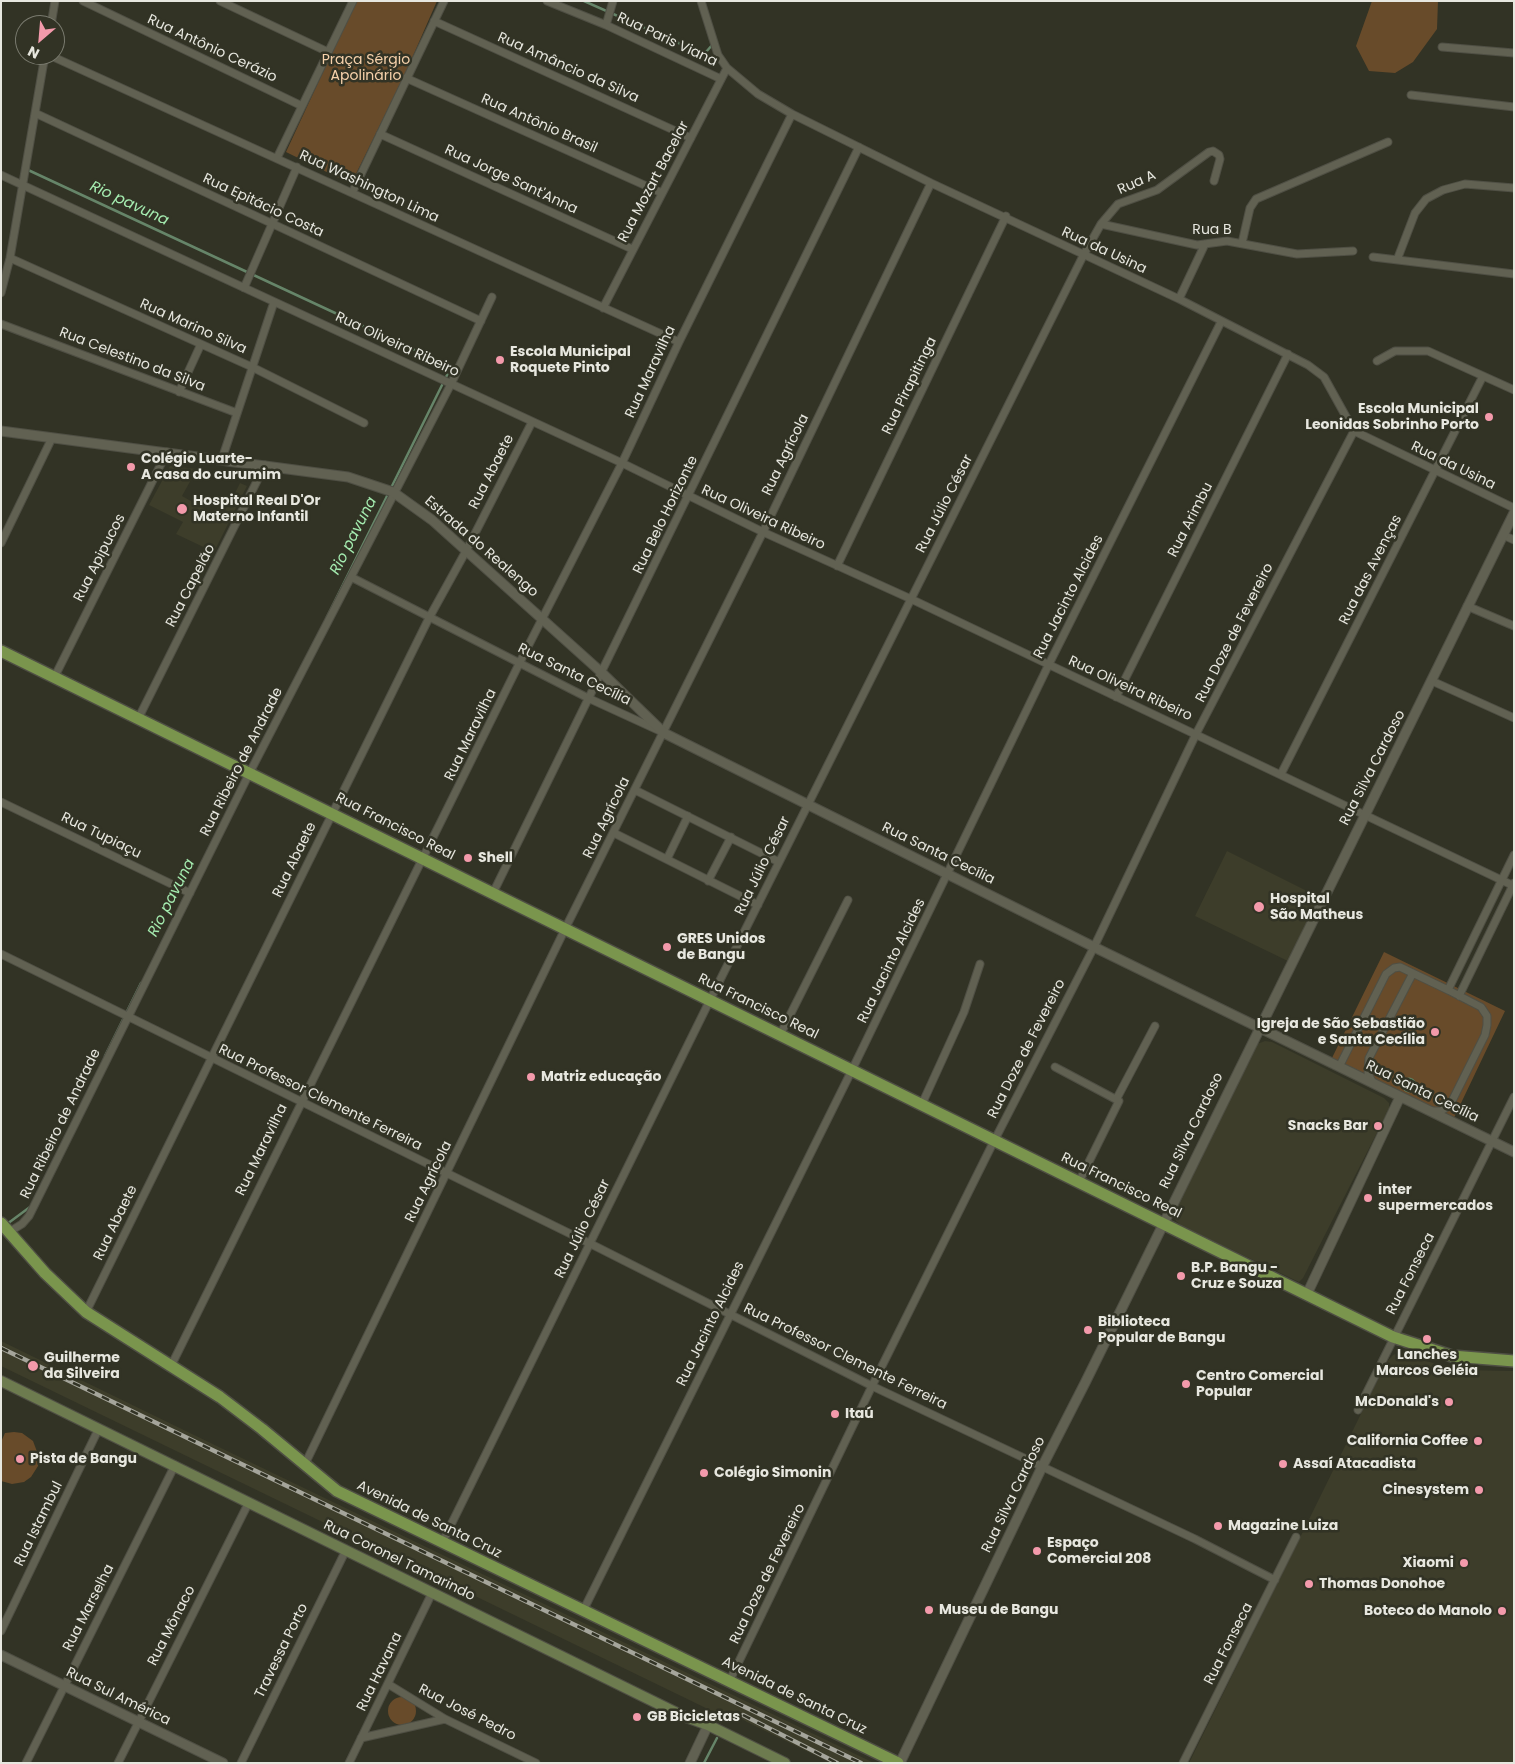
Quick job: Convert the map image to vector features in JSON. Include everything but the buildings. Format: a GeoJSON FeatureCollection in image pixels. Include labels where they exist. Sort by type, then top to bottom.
{"type":"FeatureCollection","features":[{"type":"Feature","properties":{"kind":"main road","name":"Rua Francisco Real"},"geometry":{"type":"LineString","coordinates":[[1,651],[333,812],[424,859],[1393,1337],[1452,1356],[1514,1361]]}},
{"type":"Feature","properties":{"kind":"main road","name":"Avenida de Santa Cruz"},"geometry":{"type":"LineString","coordinates":[[4,1231],[86,1312],[242,1413],[338,1491],[899,1763]]}},
{"type":"Feature","properties":{"kind":"main road","name":"Rua Coronel Tamarindo"},"geometry":{"type":"LineString","coordinates":[[1,1381],[683,1716],[708,1725],[765,1758],[785,1763]]}},
{"type":"Feature","properties":{"kind":"street"},"geometry":{"type":"LineString","coordinates":[[53,15],[55,1]]}},
{"type":"Feature","properties":{"kind":"street","name":"Rua Antônio Cerázio"},"geometry":{"type":"LineString","coordinates":[[83,1],[302,106]]}},
{"type":"Feature","properties":{"kind":"street"},"geometry":{"type":"LineString","coordinates":[[220,1],[328,52]]}},
{"type":"Feature","properties":{"kind":"street"},"geometry":{"type":"LineString","coordinates":[[278,158],[352,1]]}},
{"type":"Feature","properties":{"kind":"street"},"geometry":{"type":"LineString","coordinates":[[352,193],[444,1]]}},
{"type":"Feature","properties":{"kind":"street","name":"Rua Paris Viana"},"geometry":{"type":"LineString","coordinates":[[547,1],[564,5],[721,79]]}},
{"type":"Feature","properties":{"kind":"street"},"geometry":{"type":"LineString","coordinates":[[606,25],[613,1]]}},
{"type":"Feature","properties":{"kind":"street","name":"Rua da Usina"},"geometry":{"type":"LineString","coordinates":[[701,1],[712,40],[726,68],[758,94],[792,114],[931,183],[1006,216],[1083,256],[1179,299],[1221,322],[1288,354],[1308,365],[1324,378],[1354,431],[1435,472],[1514,508]]}},
{"type":"Feature","properties":{"kind":"street","name":"Rua Amâncio da Silva"},"geometry":{"type":"LineString","coordinates":[[434,21],[691,138]]}},
{"type":"Feature","properties":{"kind":"street"},"geometry":{"type":"LineString","coordinates":[[1442,46],[1514,53]]}},
{"type":"Feature","properties":{"kind":"street","name":"Rua Washington Lima"},"geometry":{"type":"LineString","coordinates":[[65,63],[278,158],[679,342]]}},
{"type":"Feature","properties":{"kind":"street"},"geometry":{"type":"LineString","coordinates":[[1,293],[10,258],[34,113],[45,65]]}},
{"type":"Feature","properties":{"kind":"street","name":"Rua Mozart Bacelar"},"geometry":{"type":"LineString","coordinates":[[603,308],[726,68]]}},
{"type":"Feature","properties":{"kind":"street","name":"Rua Antônio Brasil"},"geometry":{"type":"LineString","coordinates":[[406,78],[662,194]]}},
{"type":"Feature","properties":{"kind":"street"},"geometry":{"type":"LineString","coordinates":[[1411,95],[1514,107]]}},
{"type":"Feature","properties":{"kind":"street","name":"Rua Epitácio Costa"},"geometry":{"type":"LineString","coordinates":[[34,113],[481,321]]}},
{"type":"Feature","properties":{"kind":"street","name":"Rua Maravilha"},"geometry":{"type":"LineString","coordinates":[[171,1366],[300,1102],[424,859],[542,618],[622,463],[679,342],[792,114]]}},
{"type":"Feature","properties":{"kind":"street","name":"Rua Jorge Sant'Anna"},"geometry":{"type":"LineString","coordinates":[[380,134],[632,249]]}},
{"type":"Feature","properties":{"kind":"street"},"geometry":{"type":"LineString","coordinates":[[1242,243],[1250,208],[1256,199],[1388,142]]}},
{"type":"Feature","properties":{"kind":"street","name":"Rua Belo Horizonte"},"geometry":{"type":"LineString","coordinates":[[493,893],[860,147]]}},
{"type":"Feature","properties":{"kind":"street","name":"Rua A"},"geometry":{"type":"LineString","coordinates":[[1083,256],[1101,224],[1118,204],[1157,190],[1213,151],[1219,155],[1220,159],[1214,181]]}},
{"type":"Feature","properties":{"kind":"street"},"geometry":{"type":"LineString","coordinates":[[244,288],[297,167]]}},
{"type":"Feature","properties":{"kind":"street","name":"Rua Oliveira Ribeiro"},"geometry":{"type":"LineString","coordinates":[[1,175],[23,183],[244,288],[622,463],[763,532],[911,599],[1513,885]]}},
{"type":"Feature","properties":{"kind":"street","name":"Rua Agrícola"},"geometry":{"type":"LineString","coordinates":[[305,1464],[566,929],[763,532],[931,183]]}},
{"type":"Feature","properties":{"kind":"street"},"geometry":{"type":"LineString","coordinates":[[1397,260],[1415,213],[1426,199],[1443,190],[1465,184],[1514,188]]}},
{"type":"Feature","properties":{"kind":"street","name":"Rua Pirapitinga"},"geometry":{"type":"LineString","coordinates":[[837,566],[1006,216]]}},
{"type":"Feature","properties":{"kind":"street","name":"Rua B"},"geometry":{"type":"LineString","coordinates":[[1101,224],[1197,245],[1228,241],[1284,253],[1353,251]]}},
{"type":"Feature","properties":{"kind":"street"},"geometry":{"type":"LineString","coordinates":[[1179,299],[1205,244]]}},
{"type":"Feature","properties":{"kind":"street","name":"Rua Júlio César"},"geometry":{"type":"LineString","coordinates":[[442,1543],[807,805],[1083,256]]}},
{"type":"Feature","properties":{"kind":"street"},"geometry":{"type":"LineString","coordinates":[[1373,257],[1514,274]]}},
{"type":"Feature","properties":{"kind":"street","name":"Rua Marino Silva"},"geometry":{"type":"LineString","coordinates":[[10,258],[252,367],[364,423]]}},
{"type":"Feature","properties":{"kind":"street","name":"Rua Ribeiro de Andrade"},"geometry":{"type":"LineString","coordinates":[[4,1231],[22,1224],[30,1216],[126,1014],[451,384],[492,298]]}},
{"type":"Feature","properties":{"kind":"street"},"geometry":{"type":"LineString","coordinates":[[222,459],[274,302]]}},
{"type":"Feature","properties":{"kind":"street","name":"Rua Jacinto Alcides"},"geometry":{"type":"LineString","coordinates":[[583,1611],[948,875],[1049,664],[1221,322]]}},
{"type":"Feature","properties":{"kind":"street","name":"Rua Celestino da Silva"},"geometry":{"type":"LineString","coordinates":[[1,324],[236,414]]}},
{"type":"Feature","properties":{"kind":"street"},"geometry":{"type":"LineString","coordinates":[[179,392],[201,344]]}},
{"type":"Feature","properties":{"kind":"street"},"geometry":{"type":"LineString","coordinates":[[1377,361],[1395,351],[1417,350],[1438,355],[1514,390]]}},
{"type":"Feature","properties":{"kind":"street","name":"Rua Arimbu"},"geometry":{"type":"LineString","coordinates":[[1116,697],[1288,354]]}},
{"type":"Feature","properties":{"kind":"street","name":"Rua das Avenças"},"geometry":{"type":"LineString","coordinates":[[1281,774],[1483,376]]}},
{"type":"Feature","properties":{"kind":"street","name":"Rua Abaete"},"geometry":{"type":"LineString","coordinates":[[86,1312],[429,618],[466,551],[532,422]]}},
{"type":"Feature","properties":{"kind":"street","name":"Estrada do Realengo"},"geometry":{"type":"LineString","coordinates":[[1,430],[348,477],[394,492],[432,520],[542,618],[664,733]]}},
{"type":"Feature","properties":{"kind":"street","name":"Rua Doze de Fevereiro"},"geometry":{"type":"LineString","coordinates":[[729,1682],[872,1386],[994,1140],[1094,947],[1196,734],[1354,431]]}},
{"type":"Feature","properties":{"kind":"street"},"geometry":{"type":"LineString","coordinates":[[1,543],[52,438]]}},
{"type":"Feature","properties":{"kind":"street","name":"Rua Apipucos"},"geometry":{"type":"LineString","coordinates":[[55,676],[167,452]]}},
{"type":"Feature","properties":{"kind":"street","name":"Rua Capelão"},"geometry":{"type":"LineString","coordinates":[[139,717],[265,465]]}},
{"type":"Feature","properties":{"kind":"street","name":"Rua Silva Cardoso"},"geometry":{"type":"LineString","coordinates":[[899,1763],[1042,1467],[1514,513]]}},
{"type":"Feature","properties":{"kind":"street"},"geometry":{"type":"LineString","coordinates":[[1503,535],[1514,540]]}},
{"type":"Feature","properties":{"kind":"street","name":"Rua Santa Cecília"},"geometry":{"type":"LineString","coordinates":[[351,577],[519,664],[664,733],[1094,947],[1514,1152]]}},
{"type":"Feature","properties":{"kind":"street"},"geometry":{"type":"LineString","coordinates":[[1467,606],[1514,626]]}},
{"type":"Feature","properties":{"kind":"street"},"geometry":{"type":"LineString","coordinates":[[1432,681],[1514,718]]}},
{"type":"Feature","properties":{"kind":"street"},"geometry":{"type":"LineString","coordinates":[[635,790],[779,862]]}},
{"type":"Feature","properties":{"kind":"street","name":"Rua Tupiaçu"},"geometry":{"type":"LineString","coordinates":[[1,802],[188,892]]}},
{"type":"Feature","properties":{"kind":"street"},"geometry":{"type":"LineString","coordinates":[[667,859],[688,816]]}},
{"type":"Feature","properties":{"kind":"street"},"geometry":{"type":"LineString","coordinates":[[614,833],[758,905]]}},
{"type":"Feature","properties":{"kind":"street"},"geometry":{"type":"LineString","coordinates":[[708,881],[731,837]]}},
{"type":"Feature","properties":{"kind":"street"},"geometry":{"type":"LineString","coordinates":[[1448,990],[1514,855]]}},
{"type":"Feature","properties":{"kind":"street"},"geometry":{"type":"LineString","coordinates":[[1459,996],[1513,885]]}},
{"type":"Feature","properties":{"kind":"street"},"geometry":{"type":"LineString","coordinates":[[780,1034],[848,900]]}},
{"type":"Feature","properties":{"kind":"street","name":"Rua Professor Clemente Ferreira"},"geometry":{"type":"LineString","coordinates":[[1,954],[590,1243],[872,1386],[1195,1539],[1275,1580]]}},
{"type":"Feature","properties":{"kind":"street"},"geometry":{"type":"LineString","coordinates":[[922,1104],[964,1012],[980,964]]}},
{"type":"Feature","properties":{"kind":"street"},"geometry":{"type":"LineString","coordinates":[[1340,1067],[1386,974],[1394,968],[1400,967],[1448,990],[1481,1006],[1486,1016],[1485,1035],[1450,1105],[1441,1111],[1431,1111]]}},
{"type":"Feature","properties":{"kind":"street"},"geometry":{"type":"LineString","coordinates":[[1373,1083],[1368,1074],[1369,1058],[1413,974]]}},
{"type":"Feature","properties":{"kind":"street"},"geometry":{"type":"LineString","coordinates":[[1117,1098],[1155,1026]]}},
{"type":"Feature","properties":{"kind":"street"},"geometry":{"type":"LineString","coordinates":[[1055,1067],[1117,1098],[1119,1104],[1079,1182]]}},
{"type":"Feature","properties":{"kind":"street"},"geometry":{"type":"LineString","coordinates":[[1307,1294],[1400,1097]]}},
{"type":"Feature","properties":{"kind":"street","name":"Rua Fonseca"},"geometry":{"type":"LineString","coordinates":[[1358,1410],[1514,1097]]}},
{"type":"Feature","properties":{"kind":"street","name":"Rua Istambul"},"geometry":{"type":"LineString","coordinates":[[1,1631],[99,1428]]}},
{"type":"Feature","properties":{"kind":"street","name":"Rua Marselha"},"geometry":{"type":"LineString","coordinates":[[26,1763],[175,1465]]}},
{"type":"Feature","properties":{"kind":"street","name":"Rua Mônaco"},"geometry":{"type":"LineString","coordinates":[[118,1763],[249,1502]]}},
{"type":"Feature","properties":{"kind":"street","name":"Rua Fonseca"},"geometry":{"type":"LineString","coordinates":[[1183,1763],[1296,1537]]}},
{"type":"Feature","properties":{"kind":"street","name":"Travessa Porto"},"geometry":{"type":"LineString","coordinates":[[241,1763],[346,1550]]}},
{"type":"Feature","properties":{"kind":"street","name":"Rua Havana"},"geometry":{"type":"LineString","coordinates":[[349,1763],[432,1593]]}},
{"type":"Feature","properties":{"kind":"street","name":"Rua Sul América"},"geometry":{"type":"LineString","coordinates":[[1,1655],[223,1763]]}},
{"type":"Feature","properties":{"kind":"street","name":"Rua José Pedro"},"geometry":{"type":"LineString","coordinates":[[388,1684],[445,1719],[536,1763]]}},
{"type":"Feature","properties":{"kind":"street"},"geometry":{"type":"LineString","coordinates":[[361,1738],[445,1719]]}},
{"type":"Feature","properties":{"kind":"street"},"geometry":{"type":"LineString","coordinates":[[690,1763],[708,1725]]}},
{"type":"Feature","properties":{"kind":"shaded area","name":"Hospital Real D'Or Materno Infantil"},"geometry":{"type":"Polygon","coordinates":[[[170,466],[197,469],[182,496],[214,514],[223,498],[231,501],[240,483],[247,486],[214,552],[176,534],[183,522],[149,505],[170,466]]]}},
{"type":"Feature","properties":{"kind":"shaded area","name":"Hospital São Matheus"},"geometry":{"type":"Polygon","coordinates":[[[1227,851],[1323,899],[1292,963],[1195,916],[1227,851]]]}},
{"type":"Feature","properties":{"kind":"shaded area"},"geometry":{"type":"Polygon","coordinates":[[[1265,1041],[1272,1042],[1384,1098],[1389,1103],[1389,1109],[1303,1278],[1299,1282],[1182,1226],[1176,1221],[1173,1213],[1257,1044],[1265,1041]]]}},
{"type":"Feature","properties":{"kind":"shaded area"},"geometry":{"type":"Polygon","coordinates":[[[1406,1078],[1412,1078],[1416,1085],[1412,1092],[1406,1092],[1402,1088],[1402,1082],[1406,1078]]]}},
{"type":"Feature","properties":{"kind":"shaded area"},"geometry":{"type":"Polygon","coordinates":[[[1,1341],[874,1763],[831,1763],[747,1722],[730,1711],[712,1711],[1,1366],[1,1341]]]}},
{"type":"Feature","properties":{"kind":"shaded area"},"geometry":{"type":"Polygon","coordinates":[[[1400,1352],[1454,1370],[1514,1371],[1514,1763],[1189,1763],[1386,1363],[1393,1355],[1400,1352]]]}},
{"type":"Feature","properties":{"kind":"green space","name":"Praça Sérgio Apolinário"},"geometry":{"type":"Polygon","coordinates":[[[356,1],[437,1],[405,74],[351,184],[286,152],[356,1]]]}},
{"type":"Feature","properties":{"kind":"green space"},"geometry":{"type":"Polygon","coordinates":[[[1372,1],[1438,1],[1437,29],[1413,62],[1395,73],[1369,71],[1356,46],[1372,1]]]}},
{"type":"Feature","properties":{"kind":"green space"},"geometry":{"type":"Polygon","coordinates":[[[1384,952],[1505,1011],[1452,1122],[1330,1062],[1384,952]]]}},
{"type":"Feature","properties":{"kind":"green space","name":"Pista de Bangu"},"geometry":{"type":"Polygon","coordinates":[[[5,1433],[22,1433],[33,1441],[39,1457],[38,1466],[31,1477],[24,1482],[12,1484],[1,1481],[1,1442],[5,1433]]]}},
{"type":"Feature","properties":{"kind":"green space"},"geometry":{"type":"Polygon","coordinates":[[[402,1697],[412,1701],[416,1711],[412,1721],[402,1725],[392,1721],[388,1711],[392,1701],[402,1697]]]}},
{"type":"Feature","properties":{"kind":"waterway","name":"Rio pavuna"},"geometry":{"type":"LineString","coordinates":[[584,1],[699,52],[706,52],[713,44]]}},
{"type":"Feature","properties":{"kind":"waterway","name":"Rio pavuna"},"geometry":{"type":"LineString","coordinates":[[26,169],[451,367],[327,617]]}},
{"type":"Feature","properties":{"kind":"waterway","name":"Rio pavuna"},"geometry":{"type":"LineString","coordinates":[[105,1056],[141,983]]}},
{"type":"Feature","properties":{"kind":"waterway","name":"Rio pavuna"},"geometry":{"type":"LineString","coordinates":[[7,1224],[30,1207]]}},
{"type":"Feature","properties":{"kind":"waterway"},"geometry":{"type":"LineString","coordinates":[[704,1763],[717,1738]]}},
{"type":"Feature","properties":{"kind":"railway"},"geometry":{"type":"LineString","coordinates":[[1,1348],[861,1763]]}},
{"type":"Feature","properties":{"kind":"railway"},"geometry":{"type":"LineString","coordinates":[[743,1715],[837,1763]]}},
{"type":"Feature","properties":{"kind":"place","name":"Escola Municipal Roquete Pinto"},"geometry":{"type":"Point","coordinates":[500,360]}},
{"type":"Feature","properties":{"kind":"place","name":"Escola Municipal Leonidas Sobrinho Porto"},"geometry":{"type":"Point","coordinates":[1489,417]}},
{"type":"Feature","properties":{"kind":"place","name":"Colégio Luarte- A casa do curumim"},"geometry":{"type":"Point","coordinates":[131,467]}},
{"type":"Feature","properties":{"kind":"place","name":"Hospital Real D'Or Materno Infantil"},"geometry":{"type":"Point","coordinates":[182,509]}},
{"type":"Feature","properties":{"kind":"place","name":"Shell"},"geometry":{"type":"Point","coordinates":[468,858]}},
{"type":"Feature","properties":{"kind":"place","name":"Hospital São Matheus"},"geometry":{"type":"Point","coordinates":[1259,907]}},
{"type":"Feature","properties":{"kind":"place","name":"GRES Unidos de Bangu"},"geometry":{"type":"Point","coordinates":[667,947]}},
{"type":"Feature","properties":{"kind":"place","name":"Igreja de São Sebastião e Santa Cecília"},"geometry":{"type":"Point","coordinates":[1435,1032]}},
{"type":"Feature","properties":{"kind":"place","name":"Matriz educação"},"geometry":{"type":"Point","coordinates":[531,1077]}},
{"type":"Feature","properties":{"kind":"place","name":"Snacks Bar"},"geometry":{"type":"Point","coordinates":[1378,1126]}},
{"type":"Feature","properties":{"kind":"place","name":"inter supermercados"},"geometry":{"type":"Point","coordinates":[1368,1198]}},
{"type":"Feature","properties":{"kind":"place","name":"B.P. Bangu - Cruz e Souza"},"geometry":{"type":"Point","coordinates":[1181,1276]}},
{"type":"Feature","properties":{"kind":"place","name":"Biblioteca Popular de Bangu"},"geometry":{"type":"Point","coordinates":[1088,1330]}},
{"type":"Feature","properties":{"kind":"place","name":"Lanches Marcos Geléia"},"geometry":{"type":"Point","coordinates":[1427,1339]}},
{"type":"Feature","properties":{"kind":"place","name":"Guilherme da Silveira"},"geometry":{"type":"Point","coordinates":[33,1366]}},
{"type":"Feature","properties":{"kind":"place","name":"Centro Comercial Popular"},"geometry":{"type":"Point","coordinates":[1186,1384]}},
{"type":"Feature","properties":{"kind":"place","name":"McDonald's"},"geometry":{"type":"Point","coordinates":[1449,1402]}},
{"type":"Feature","properties":{"kind":"place","name":"Itaú"},"geometry":{"type":"Point","coordinates":[835,1414]}},
{"type":"Feature","properties":{"kind":"place","name":"California Coffee"},"geometry":{"type":"Point","coordinates":[1478,1441]}},
{"type":"Feature","properties":{"kind":"place","name":"Pista de Bangu"},"geometry":{"type":"Point","coordinates":[20,1459]}},
{"type":"Feature","properties":{"kind":"place","name":"Assaí Atacadista"},"geometry":{"type":"Point","coordinates":[1283,1464]}},
{"type":"Feature","properties":{"kind":"place","name":"Colégio Simonin"},"geometry":{"type":"Point","coordinates":[704,1473]}},
{"type":"Feature","properties":{"kind":"place","name":"Cinesystem"},"geometry":{"type":"Point","coordinates":[1479,1490]}},
{"type":"Feature","properties":{"kind":"place","name":"Magazine Luiza"},"geometry":{"type":"Point","coordinates":[1218,1526]}},
{"type":"Feature","properties":{"kind":"place","name":"Espaço Comercial 208"},"geometry":{"type":"Point","coordinates":[1037,1551]}},
{"type":"Feature","properties":{"kind":"place","name":"Xiaomi"},"geometry":{"type":"Point","coordinates":[1464,1563]}},
{"type":"Feature","properties":{"kind":"place","name":"Thomas Donohoe"},"geometry":{"type":"Point","coordinates":[1309,1584]}},
{"type":"Feature","properties":{"kind":"place","name":"Museu de Bangu"},"geometry":{"type":"Point","coordinates":[929,1610]}},
{"type":"Feature","properties":{"kind":"place","name":"Boteco do Manolo"},"geometry":{"type":"Point","coordinates":[1502,1611]}},
{"type":"Feature","properties":{"kind":"place","name":"GB Bicicletas"},"geometry":{"type":"Point","coordinates":[637,1717]}}]}
